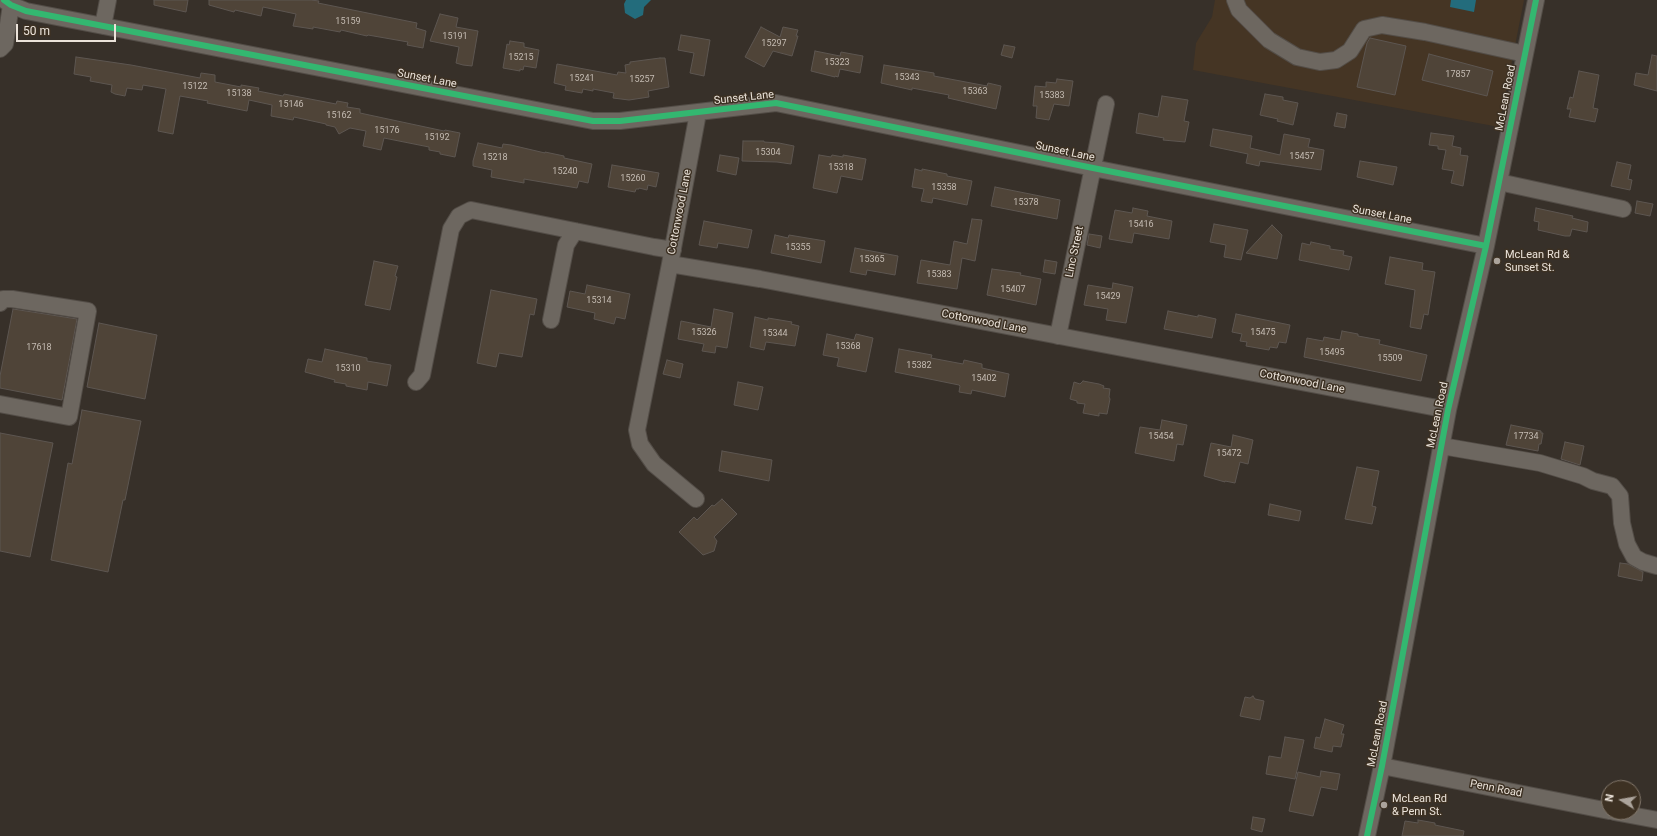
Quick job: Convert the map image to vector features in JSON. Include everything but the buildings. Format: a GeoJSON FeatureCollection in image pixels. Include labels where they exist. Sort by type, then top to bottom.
{"type":"FeatureCollection","features":[{"type":"Feature","properties":{"kind":"street"},"geometry":{"type":"LineString","coordinates":[[103,26],[108,0]]}},
{"type":"Feature","properties":{"kind":"street"},"geometry":{"type":"LineString","coordinates":[[1235,0],[1239,10],[1269,40],[1297,57],[1320,62],[1336,60],[1350,51],[1364,29],[1382,25],[1425,32],[1525,54]]}},
{"type":"Feature","properties":{"kind":"street","name":"McLean Road"},"geometry":{"type":"LineString","coordinates":[[1367,836],[1382,766],[1448,410],[1486,246],[1536,0]]}},
{"type":"Feature","properties":{"kind":"street"},"geometry":{"type":"LineString","coordinates":[[0,48],[5,44],[7,3]]}},
{"type":"Feature","properties":{"kind":"street","name":"Sunset Lane"},"geometry":{"type":"LineString","coordinates":[[7,3],[26,11],[593,121],[620,121],[776,103],[1486,246]]}},
{"type":"Feature","properties":{"kind":"street","name":"Linc Street"},"geometry":{"type":"LineString","coordinates":[[1058,336],[1106,104]]}},
{"type":"Feature","properties":{"kind":"street","name":"Cottonwood Lane"},"geometry":{"type":"LineString","coordinates":[[698,113],[672,257],[760,279],[1448,410]]}},
{"type":"Feature","properties":{"kind":"street"},"geometry":{"type":"LineString","coordinates":[[1499,182],[1623,209]]}},
{"type":"Feature","properties":{"kind":"street"},"geometry":{"type":"LineString","coordinates":[[416,382],[422,375],[451,229],[458,216],[471,210],[576,231],[672,257],[637,430],[640,444],[654,464],[696,499]]}},
{"type":"Feature","properties":{"kind":"street"},"geometry":{"type":"LineString","coordinates":[[551,320],[566,245],[576,231]]}},
{"type":"Feature","properties":{"kind":"street"},"geometry":{"type":"LineString","coordinates":[[0,303],[3,300],[12,299],[88,311],[69,417],[0,404]]}},
{"type":"Feature","properties":{"kind":"street"},"geometry":{"type":"LineString","coordinates":[[1442,446],[1540,463],[1612,486],[1620,496],[1622,523],[1627,544],[1634,556],[1643,562],[1657,566]]}},
{"type":"Feature","properties":{"kind":"street","name":"Penn Road"},"geometry":{"type":"LineString","coordinates":[[1382,766],[1601,809]]}},
{"type":"Feature","properties":{"kind":"street"},"geometry":{"type":"LineString","coordinates":[[1641,817],[1657,820]]}},
{"type":"Feature","properties":{"kind":"shaded area"},"geometry":{"type":"Polygon","coordinates":[[[1215,0],[1524,0],[1499,127],[1193,70],[1196,43],[1212,17],[1215,0]]]}},
{"type":"Feature","properties":{"kind":"water"},"geometry":{"type":"Polygon","coordinates":[[[626,0],[651,0],[644,7],[643,15],[635,19],[625,13],[624,4],[626,0]]]}},
{"type":"Feature","properties":{"kind":"water"},"geometry":{"type":"Polygon","coordinates":[[[1451,0],[1476,0],[1474,12],[1450,7],[1451,0]]]}},
{"type":"Feature","properties":{"kind":"cycle path"},"geometry":{"type":"LineString","coordinates":[[4,0],[11,5],[26,11],[593,121],[620,121],[776,103],[1486,246]]}},
{"type":"Feature","properties":{"kind":"cycle path"},"geometry":{"type":"LineString","coordinates":[[1367,836],[1382,766],[1448,410],[1486,246],[1536,0]]}},
{"type":"Feature","properties":{"kind":"place","name":"McLean Rd & Sunset St."},"geometry":{"type":"Point","coordinates":[1497,261]}},
{"type":"Feature","properties":{"kind":"place","name":"McLean Rd & Penn St."},"geometry":{"type":"Point","coordinates":[1384,805]}}]}
